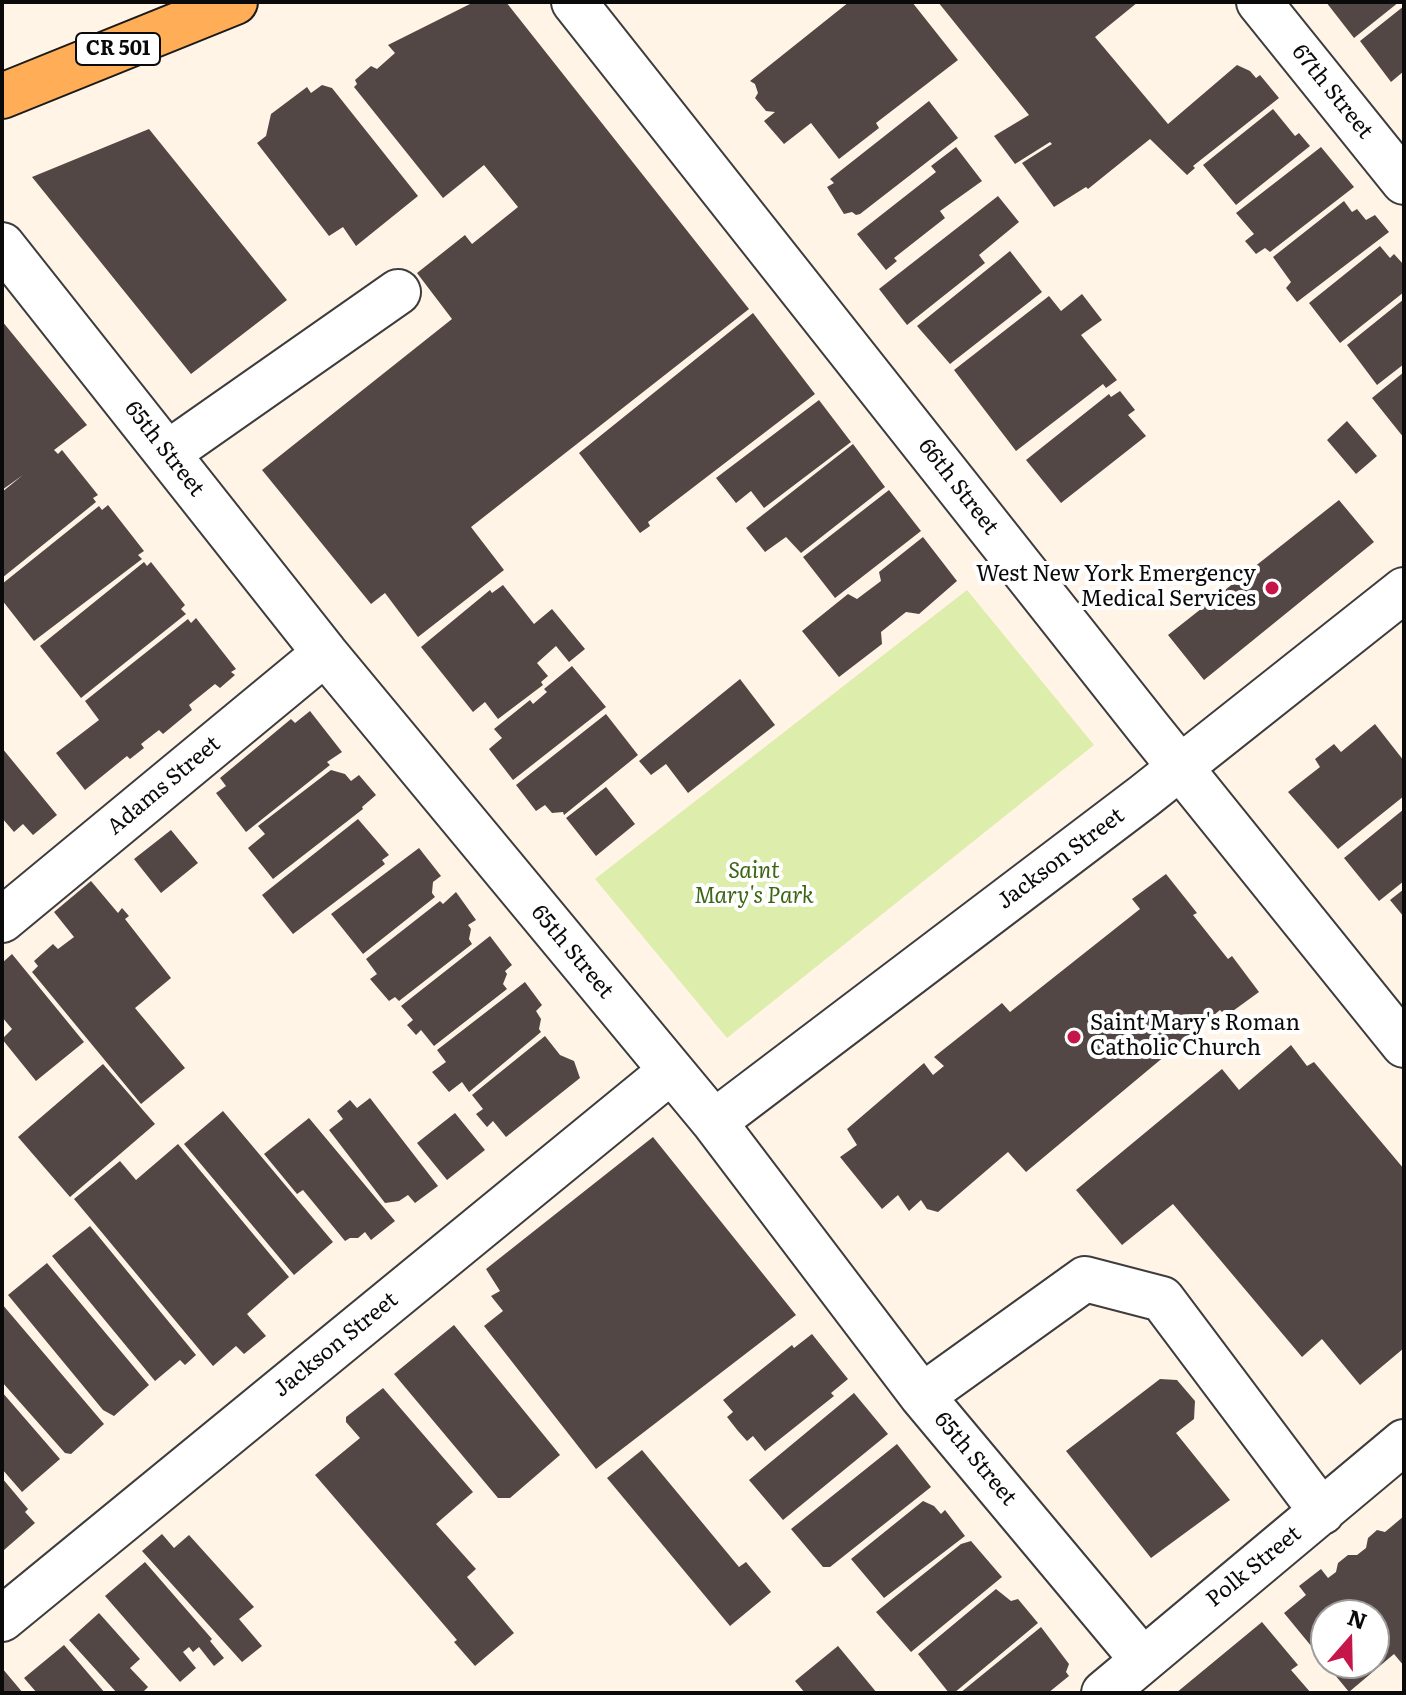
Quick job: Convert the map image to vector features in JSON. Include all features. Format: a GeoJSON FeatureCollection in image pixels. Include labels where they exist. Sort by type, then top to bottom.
{"type":"FeatureCollection","features":[{"type":"Feature","properties":{"kind":"main road","name":"CR 501"},"geometry":{"type":"LineString","coordinates":[[2,96],[235,2]]}},
{"type":"Feature","properties":{"kind":"street","name":"66th Street"},"geometry":{"type":"LineString","coordinates":[[574,2],[1404,1045]]}},
{"type":"Feature","properties":{"kind":"street","name":"67th Street"},"geometry":{"type":"LineString","coordinates":[[1259,2],[1404,182]]}},
{"type":"Feature","properties":{"kind":"street","name":"65th Street"},"geometry":{"type":"LineString","coordinates":[[2,245],[325,653],[714,1122],[922,1396],[1142,1659]]}},
{"type":"Feature","properties":{"kind":"street"},"geometry":{"type":"LineString","coordinates":[[168,453],[398,292]]}},
{"type":"Feature","properties":{"kind":"street","name":"Jackson Street"},"geometry":{"type":"LineString","coordinates":[[714,1122],[1180,767],[1404,590]]}},
{"type":"Feature","properties":{"kind":"street","name":"Adams Street"},"geometry":{"type":"LineString","coordinates":[[2,920],[325,653]]}},
{"type":"Feature","properties":{"kind":"street","name":"Jackson Street"},"geometry":{"type":"LineString","coordinates":[[2,1619],[671,1071]]}},
{"type":"Feature","properties":{"kind":"street"},"geometry":{"type":"LineString","coordinates":[[922,1396],[1085,1279],[1162,1299],[1322,1512]]}},
{"type":"Feature","properties":{"kind":"street","name":"Polk Street"},"geometry":{"type":"LineString","coordinates":[[1104,1693],[1404,1442]]}},
{"type":"Feature","properties":{"kind":"green space","name":"Saint Mary's Park"},"geometry":{"type":"Polygon","coordinates":[[[967,590],[1094,745],[727,1038],[595,879],[967,590]]]}},
{"type":"Feature","properties":{"kind":"building"},"geometry":{"type":"Polygon","coordinates":[[[474,2],[506,2],[749,309],[471,527],[504,570],[418,637],[385,593],[371,604],[262,470],[452,319],[417,273],[465,235],[472,244],[518,207],[484,165],[443,198],[354,87],[357,84],[355,80],[371,66],[377,69],[395,53],[388,45],[474,2]]]}},
{"type":"Feature","properties":{"kind":"building"},"geometry":{"type":"Polygon","coordinates":[[[849,2],[912,2],[958,60],[876,123],[879,128],[839,159],[811,123],[784,144],[764,121],[775,112],[766,111],[755,98],[758,93],[755,84],[750,81],[849,2]]]}},
{"type":"Feature","properties":{"kind":"building"},"geometry":{"type":"Polygon","coordinates":[[[938,2],[1138,2],[1095,37],[1168,124],[1237,65],[1256,78],[1260,75],[1279,98],[1193,166],[1195,168],[1187,175],[1150,139],[1088,189],[1086,187],[1054,207],[1022,163],[1052,144],[1050,142],[1015,164],[994,136],[1029,115],[938,2]]]}},
{"type":"Feature","properties":{"kind":"building"},"geometry":{"type":"Polygon","coordinates":[[[1326,2],[1399,2],[1354,38],[1326,2]]]}},
{"type":"Feature","properties":{"kind":"building"},"geometry":{"type":"Polygon","coordinates":[[[1404,6],[1404,71],[1391,82],[1360,41],[1404,6]]]}},
{"type":"Feature","properties":{"kind":"building"},"geometry":{"type":"Polygon","coordinates":[[[322,85],[332,88],[418,196],[356,246],[343,227],[329,236],[257,143],[266,136],[271,114],[307,87],[311,93],[322,85]]]}},
{"type":"Feature","properties":{"kind":"building"},"geometry":{"type":"Polygon","coordinates":[[[929,101],[958,138],[860,214],[844,214],[827,187],[834,183],[830,179],[929,101]]]}},
{"type":"Feature","properties":{"kind":"building"},"geometry":{"type":"Polygon","coordinates":[[[1273,109],[1295,136],[1299,133],[1310,146],[1236,205],[1203,165],[1273,109]]]}},
{"type":"Feature","properties":{"kind":"building"},"geometry":{"type":"Polygon","coordinates":[[[149,129],[287,300],[191,374],[32,177],[149,129]]]}},
{"type":"Feature","properties":{"kind":"building"},"geometry":{"type":"Polygon","coordinates":[[[956,147],[982,181],[940,211],[945,218],[894,258],[897,261],[886,270],[857,234],[936,172],[931,166],[956,147]]]}},
{"type":"Feature","properties":{"kind":"building"},"geometry":{"type":"Polygon","coordinates":[[[1321,147],[1354,187],[1270,252],[1265,248],[1256,254],[1245,241],[1254,234],[1236,213],[1321,147]]]}},
{"type":"Feature","properties":{"kind":"building"},"geometry":{"type":"Polygon","coordinates":[[[998,196],[1019,222],[979,255],[985,263],[907,325],[879,289],[998,196]]]}},
{"type":"Feature","properties":{"kind":"building"},"geometry":{"type":"Polygon","coordinates":[[[1344,201],[1352,212],[1357,209],[1366,220],[1375,215],[1389,232],[1297,302],[1286,288],[1291,282],[1273,257],[1344,201]]]}},
{"type":"Feature","properties":{"kind":"building"},"geometry":{"type":"Polygon","coordinates":[[[1380,246],[1390,258],[1394,254],[1404,265],[1404,292],[1340,343],[1309,303],[1380,246]]]}},
{"type":"Feature","properties":{"kind":"building"},"geometry":{"type":"Polygon","coordinates":[[[1010,251],[1042,292],[950,364],[917,326],[1010,251]]]}},
{"type":"Feature","properties":{"kind":"building"},"geometry":{"type":"Polygon","coordinates":[[[1082,294],[1102,320],[1081,335],[1117,380],[1106,388],[1103,384],[1016,451],[954,370],[1049,296],[1061,311],[1082,294]]]}},
{"type":"Feature","properties":{"kind":"building"},"geometry":{"type":"Polygon","coordinates":[[[1404,299],[1404,364],[1377,385],[1347,345],[1404,299]]]}},
{"type":"Feature","properties":{"kind":"building"},"geometry":{"type":"Polygon","coordinates":[[[753,313],[815,394],[648,522],[650,526],[640,533],[579,453],[753,313]]]}},
{"type":"Feature","properties":{"kind":"building"},"geometry":{"type":"Polygon","coordinates":[[[2,321],[87,425],[54,450],[58,454],[62,450],[98,495],[93,498],[96,502],[2,578],[2,492],[23,475],[2,490],[2,321]]]}},
{"type":"Feature","properties":{"kind":"building"},"geometry":{"type":"Polygon","coordinates":[[[1404,372],[1404,438],[1372,398],[1404,372]]]}},
{"type":"Feature","properties":{"kind":"building"},"geometry":{"type":"Polygon","coordinates":[[[1120,391],[1135,410],[1128,415],[1146,436],[1061,503],[1026,460],[1109,394],[1111,397],[1120,391]]]}},
{"type":"Feature","properties":{"kind":"building"},"geometry":{"type":"Polygon","coordinates":[[[819,400],[851,442],[764,508],[751,491],[736,503],[716,478],[819,400]]]}},
{"type":"Feature","properties":{"kind":"building"},"geometry":{"type":"Polygon","coordinates":[[[1347,421],[1377,456],[1356,474],[1327,440],[1347,421]]]}},
{"type":"Feature","properties":{"kind":"building"},"geometry":{"type":"Polygon","coordinates":[[[853,444],[885,487],[801,553],[786,537],[765,552],[746,528],[853,444]]]}},
{"type":"Feature","properties":{"kind":"building"},"geometry":{"type":"Polygon","coordinates":[[[889,490],[921,531],[835,598],[803,557],[889,490]]]}},
{"type":"Feature","properties":{"kind":"building","name":"West New York Emergency Medical Services"},"geometry":{"type":"Polygon","coordinates":[[[1339,500],[1374,542],[1204,680],[1168,635],[1339,500]]]}},
{"type":"Feature","properties":{"kind":"building"},"geometry":{"type":"Polygon","coordinates":[[[108,505],[144,551],[138,555],[142,559],[34,641],[2,600],[2,584],[99,506],[102,510],[108,505]]]}},
{"type":"Feature","properties":{"kind":"building"},"geometry":{"type":"Polygon","coordinates":[[[923,537],[957,581],[919,614],[906,612],[881,632],[882,644],[839,677],[802,631],[848,594],[857,599],[881,581],[879,572],[923,537]]]}},
{"type":"Feature","properties":{"kind":"building"},"geometry":{"type":"Polygon","coordinates":[[[144,562],[147,566],[151,562],[185,605],[181,609],[186,614],[81,698],[40,646],[144,562]]]}},
{"type":"Feature","properties":{"kind":"building"},"geometry":{"type":"Polygon","coordinates":[[[503,585],[534,624],[552,609],[585,649],[569,662],[556,646],[537,663],[548,676],[541,682],[543,685],[498,719],[485,702],[473,712],[421,647],[490,590],[492,593],[503,585]]]}},
{"type":"Feature","properties":{"kind":"building"},"geometry":{"type":"Polygon","coordinates":[[[196,618],[236,669],[231,672],[235,675],[220,688],[215,684],[189,705],[192,710],[163,734],[159,730],[141,744],[144,748],[130,759],[127,756],[85,790],[56,753],[99,720],[85,701],[188,619],[191,623],[196,618]]]}},
{"type":"Feature","properties":{"kind":"building"},"geometry":{"type":"Polygon","coordinates":[[[572,666],[606,707],[513,780],[489,749],[502,738],[494,729],[530,700],[533,704],[547,692],[544,689],[572,666]]]}},
{"type":"Feature","properties":{"kind":"building"},"geometry":{"type":"Polygon","coordinates":[[[740,679],[775,725],[688,793],[666,764],[651,775],[639,761],[740,679]]]}},
{"type":"Feature","properties":{"kind":"building"},"geometry":{"type":"Polygon","coordinates":[[[310,711],[342,752],[246,832],[216,793],[226,786],[220,778],[291,719],[295,723],[310,711]]]}},
{"type":"Feature","properties":{"kind":"building"},"geometry":{"type":"Polygon","coordinates":[[[606,714],[638,755],[564,815],[563,812],[552,813],[545,805],[536,811],[516,785],[606,714]]]}},
{"type":"Feature","properties":{"kind":"building"},"geometry":{"type":"Polygon","coordinates":[[[1375,724],[1404,761],[1404,796],[1338,849],[1288,792],[1320,767],[1315,759],[1334,744],[1341,752],[1375,724]]]}},
{"type":"Feature","properties":{"kind":"building"},"geometry":{"type":"Polygon","coordinates":[[[2,748],[57,815],[33,835],[23,824],[14,832],[2,818],[2,748]]]}},
{"type":"Feature","properties":{"kind":"building"},"geometry":{"type":"Polygon","coordinates":[[[331,770],[345,774],[351,781],[359,775],[376,795],[363,809],[273,879],[248,848],[265,834],[258,826],[331,770]]]}},
{"type":"Feature","properties":{"kind":"building"},"geometry":{"type":"Polygon","coordinates":[[[606,787],[635,824],[596,856],[566,818],[606,787]]]}},
{"type":"Feature","properties":{"kind":"building"},"geometry":{"type":"Polygon","coordinates":[[[1404,809],[1404,881],[1379,901],[1344,858],[1404,809]]]}},
{"type":"Feature","properties":{"kind":"building"},"geometry":{"type":"Polygon","coordinates":[[[358,819],[389,855],[382,860],[385,864],[293,934],[262,895],[358,819]]]}},
{"type":"Feature","properties":{"kind":"building"},"geometry":{"type":"Polygon","coordinates":[[[171,830],[198,863],[161,893],[134,859],[171,830]]]}},
{"type":"Feature","properties":{"kind":"building"},"geometry":{"type":"Polygon","coordinates":[[[419,848],[441,876],[433,882],[432,893],[435,897],[363,954],[331,914],[419,848]]]}},
{"type":"Feature","properties":{"kind":"building","name":"Saint Mary's Roman Catholic Church"},"geometry":{"type":"Polygon","coordinates":[[[1166,874],[1197,913],[1193,915],[1228,959],[1232,956],[1259,992],[1226,1016],[1220,1010],[1026,1172],[1008,1152],[938,1212],[927,1209],[921,1200],[909,1211],[898,1195],[882,1209],[840,1157],[857,1145],[847,1129],[924,1063],[933,1075],[944,1066],[934,1057],[1002,1003],[1010,1012],[1140,909],[1132,899],[1166,874]]]}},
{"type":"Feature","properties":{"kind":"building"},"geometry":{"type":"Polygon","coordinates":[[[91,881],[118,913],[122,908],[129,916],[125,919],[171,978],[135,1008],[185,1068],[141,1104],[32,972],[38,966],[34,961],[53,944],[58,949],[74,937],[54,912],[91,881]]]}},
{"type":"Feature","properties":{"kind":"building"},"geometry":{"type":"Polygon","coordinates":[[[1404,889],[1404,917],[1390,900],[1404,889]]]}},
{"type":"Feature","properties":{"kind":"building"},"geometry":{"type":"Polygon","coordinates":[[[456,892],[476,920],[468,925],[472,944],[399,1001],[395,997],[389,1001],[370,979],[377,974],[366,959],[456,892]]]}},
{"type":"Feature","properties":{"kind":"building"},"geometry":{"type":"Polygon","coordinates":[[[490,936],[512,965],[505,971],[507,974],[503,984],[507,989],[434,1046],[421,1030],[416,1035],[407,1025],[413,1020],[401,1006],[490,936]]]}},
{"type":"Feature","properties":{"kind":"building"},"geometry":{"type":"Polygon","coordinates":[[[12,954],[84,1042],[36,1081],[2,1039],[12,1029],[2,1017],[2,963],[12,954]]]}},
{"type":"Feature","properties":{"kind":"building"},"geometry":{"type":"Polygon","coordinates":[[[525,982],[542,1005],[536,1011],[541,1019],[541,1032],[469,1092],[462,1082],[449,1092],[432,1072],[446,1062],[437,1050],[525,982]]]}},
{"type":"Feature","properties":{"kind":"building"},"geometry":{"type":"Polygon","coordinates":[[[545,1036],[560,1055],[574,1061],[580,1078],[506,1137],[493,1121],[487,1127],[476,1114],[483,1109],[472,1095],[545,1036]]]}},
{"type":"Feature","properties":{"kind":"building"},"geometry":{"type":"Polygon","coordinates":[[[1291,1045],[1307,1066],[1314,1062],[1404,1169],[1404,1348],[1360,1385],[1322,1339],[1302,1357],[1173,1204],[1122,1245],[1076,1190],[1222,1069],[1239,1090],[1291,1045]]]}},
{"type":"Feature","properties":{"kind":"building"},"geometry":{"type":"Polygon","coordinates":[[[103,1064],[155,1124],[70,1197],[18,1137],[103,1064]]]}},
{"type":"Feature","properties":{"kind":"building"},"geometry":{"type":"Polygon","coordinates":[[[370,1098],[438,1186],[415,1203],[408,1195],[399,1201],[385,1203],[329,1130],[343,1119],[337,1111],[350,1100],[357,1108],[370,1098]]]}},
{"type":"Feature","properties":{"kind":"building"},"geometry":{"type":"Polygon","coordinates":[[[223,1111],[333,1242],[294,1275],[184,1144],[223,1111]]]}},
{"type":"Feature","properties":{"kind":"building"},"geometry":{"type":"Polygon","coordinates":[[[455,1113],[485,1150],[447,1180],[417,1143],[455,1113]]]}},
{"type":"Feature","properties":{"kind":"building"},"geometry":{"type":"Polygon","coordinates":[[[309,1118],[395,1221],[371,1240],[365,1232],[358,1238],[345,1241],[303,1190],[297,1194],[264,1154],[309,1118]]]}},
{"type":"Feature","properties":{"kind":"building"},"geometry":{"type":"Polygon","coordinates":[[[653,1137],[796,1315],[596,1469],[484,1326],[503,1311],[491,1296],[500,1291],[486,1269],[653,1137]]]}},
{"type":"Feature","properties":{"kind":"building"},"geometry":{"type":"Polygon","coordinates":[[[178,1144],[289,1277],[247,1314],[266,1336],[244,1354],[236,1346],[213,1366],[74,1199],[120,1161],[136,1180],[178,1144]]]}},
{"type":"Feature","properties":{"kind":"building"},"geometry":{"type":"Polygon","coordinates":[[[90,1226],[196,1355],[185,1365],[180,1360],[155,1381],[52,1256],[90,1226]]]}},
{"type":"Feature","properties":{"kind":"building"},"geometry":{"type":"Polygon","coordinates":[[[47,1263],[149,1385],[114,1416],[103,1410],[8,1295],[47,1263]]]}},
{"type":"Feature","properties":{"kind":"building"},"geometry":{"type":"Polygon","coordinates":[[[2,1304],[104,1424],[71,1454],[65,1453],[2,1382],[2,1304]]]}},
{"type":"Feature","properties":{"kind":"building"},"geometry":{"type":"Polygon","coordinates":[[[454,1325],[560,1455],[510,1498],[498,1498],[394,1374],[454,1325]]]}},
{"type":"Feature","properties":{"kind":"building"},"geometry":{"type":"Polygon","coordinates":[[[812,1334],[848,1379],[831,1393],[834,1396],[765,1451],[753,1436],[747,1441],[738,1431],[727,1417],[733,1412],[723,1400],[792,1345],[794,1348],[812,1334]]]}},
{"type":"Feature","properties":{"kind":"building"},"geometry":{"type":"Polygon","coordinates":[[[1160,1379],[1177,1380],[1195,1401],[1194,1419],[1176,1433],[1230,1500],[1151,1558],[1066,1451],[1160,1379]]]}},
{"type":"Feature","properties":{"kind":"building"},"geometry":{"type":"Polygon","coordinates":[[[383,1388],[473,1492],[436,1524],[476,1569],[467,1577],[514,1633],[475,1666],[454,1642],[457,1640],[315,1475],[360,1438],[346,1422],[346,1417],[383,1388]]]}},
{"type":"Feature","properties":{"kind":"building"},"geometry":{"type":"Polygon","coordinates":[[[2,1392],[60,1459],[22,1492],[2,1469],[2,1392]]]}},
{"type":"Feature","properties":{"kind":"building"},"geometry":{"type":"Polygon","coordinates":[[[854,1393],[888,1434],[783,1520],[749,1480],[854,1393]]]}},
{"type":"Feature","properties":{"kind":"building"},"geometry":{"type":"Polygon","coordinates":[[[897,1444],[931,1487],[830,1567],[823,1567],[791,1529],[897,1444]]]}},
{"type":"Feature","properties":{"kind":"building"},"geometry":{"type":"Polygon","coordinates":[[[642,1450],[739,1567],[746,1562],[771,1592],[730,1626],[607,1478],[642,1450]]]}},
{"type":"Feature","properties":{"kind":"building"},"geometry":{"type":"Polygon","coordinates":[[[2,1478],[28,1509],[25,1512],[35,1523],[4,1550],[2,1478]]]}},
{"type":"Feature","properties":{"kind":"building"},"geometry":{"type":"Polygon","coordinates":[[[923,1501],[941,1514],[945,1510],[965,1536],[884,1598],[851,1559],[923,1501]]]}},
{"type":"Feature","properties":{"kind":"building"},"geometry":{"type":"Polygon","coordinates":[[[1404,1516],[1404,1666],[1394,1654],[1390,1657],[1390,1599],[1310,1599],[1310,1645],[1284,1613],[1306,1595],[1299,1586],[1321,1569],[1328,1578],[1348,1555],[1357,1555],[1366,1548],[1368,1538],[1377,1530],[1385,1532],[1404,1516]]]}},
{"type":"Feature","properties":{"kind":"building"},"geometry":{"type":"Polygon","coordinates":[[[162,1534],[174,1548],[189,1535],[254,1607],[239,1619],[262,1646],[242,1662],[142,1551],[162,1534]]]}},
{"type":"Feature","properties":{"kind":"building"},"geometry":{"type":"Polygon","coordinates":[[[971,1541],[1002,1577],[911,1652],[876,1612],[961,1544],[971,1541]]]}},
{"type":"Feature","properties":{"kind":"building"},"geometry":{"type":"Polygon","coordinates":[[[145,1562],[212,1639],[210,1641],[224,1658],[214,1666],[199,1647],[193,1652],[189,1647],[183,1652],[196,1668],[180,1682],[105,1596],[145,1562]]]}},
{"type":"Feature","properties":{"kind":"building"},"geometry":{"type":"Polygon","coordinates":[[[996,1589],[1011,1601],[1018,1599],[1038,1623],[954,1693],[949,1693],[918,1654],[996,1589]]]}},
{"type":"Feature","properties":{"kind":"building"},"geometry":{"type":"Polygon","coordinates":[[[99,1613],[140,1659],[130,1668],[148,1687],[142,1693],[117,1693],[69,1640],[99,1613]]]}},
{"type":"Feature","properties":{"kind":"building"},"geometry":{"type":"Polygon","coordinates":[[[1262,1622],[1298,1665],[1291,1670],[1311,1693],[1176,1693],[1262,1622]]]}},
{"type":"Feature","properties":{"kind":"building"},"geometry":{"type":"Polygon","coordinates":[[[1041,1627],[1069,1664],[1066,1672],[1069,1676],[1048,1693],[960,1693],[1041,1627]]]}},
{"type":"Feature","properties":{"kind":"building"},"geometry":{"type":"Polygon","coordinates":[[[64,1645],[105,1693],[37,1693],[24,1678],[64,1645]]]}},
{"type":"Feature","properties":{"kind":"building"},"geometry":{"type":"Polygon","coordinates":[[[838,1646],[877,1693],[805,1693],[795,1681],[838,1646]]]}},
{"type":"Feature","properties":{"kind":"building"},"geometry":{"type":"Polygon","coordinates":[[[2,1668],[23,1693],[2,1693],[2,1668]]]}},
{"type":"Feature","properties":{"kind":"building"},"geometry":{"type":"Polygon","coordinates":[[[1338,1679],[1364,1679],[1349,1692],[1338,1679]]]}},
{"type":"Feature","properties":{"kind":"place","name":"West New York Emergency Medical Services"},"geometry":{"type":"Point","coordinates":[1272,588]}},
{"type":"Feature","properties":{"kind":"place","name":"Saint Mary's Roman Catholic Church"},"geometry":{"type":"Point","coordinates":[1074,1037]}}]}
